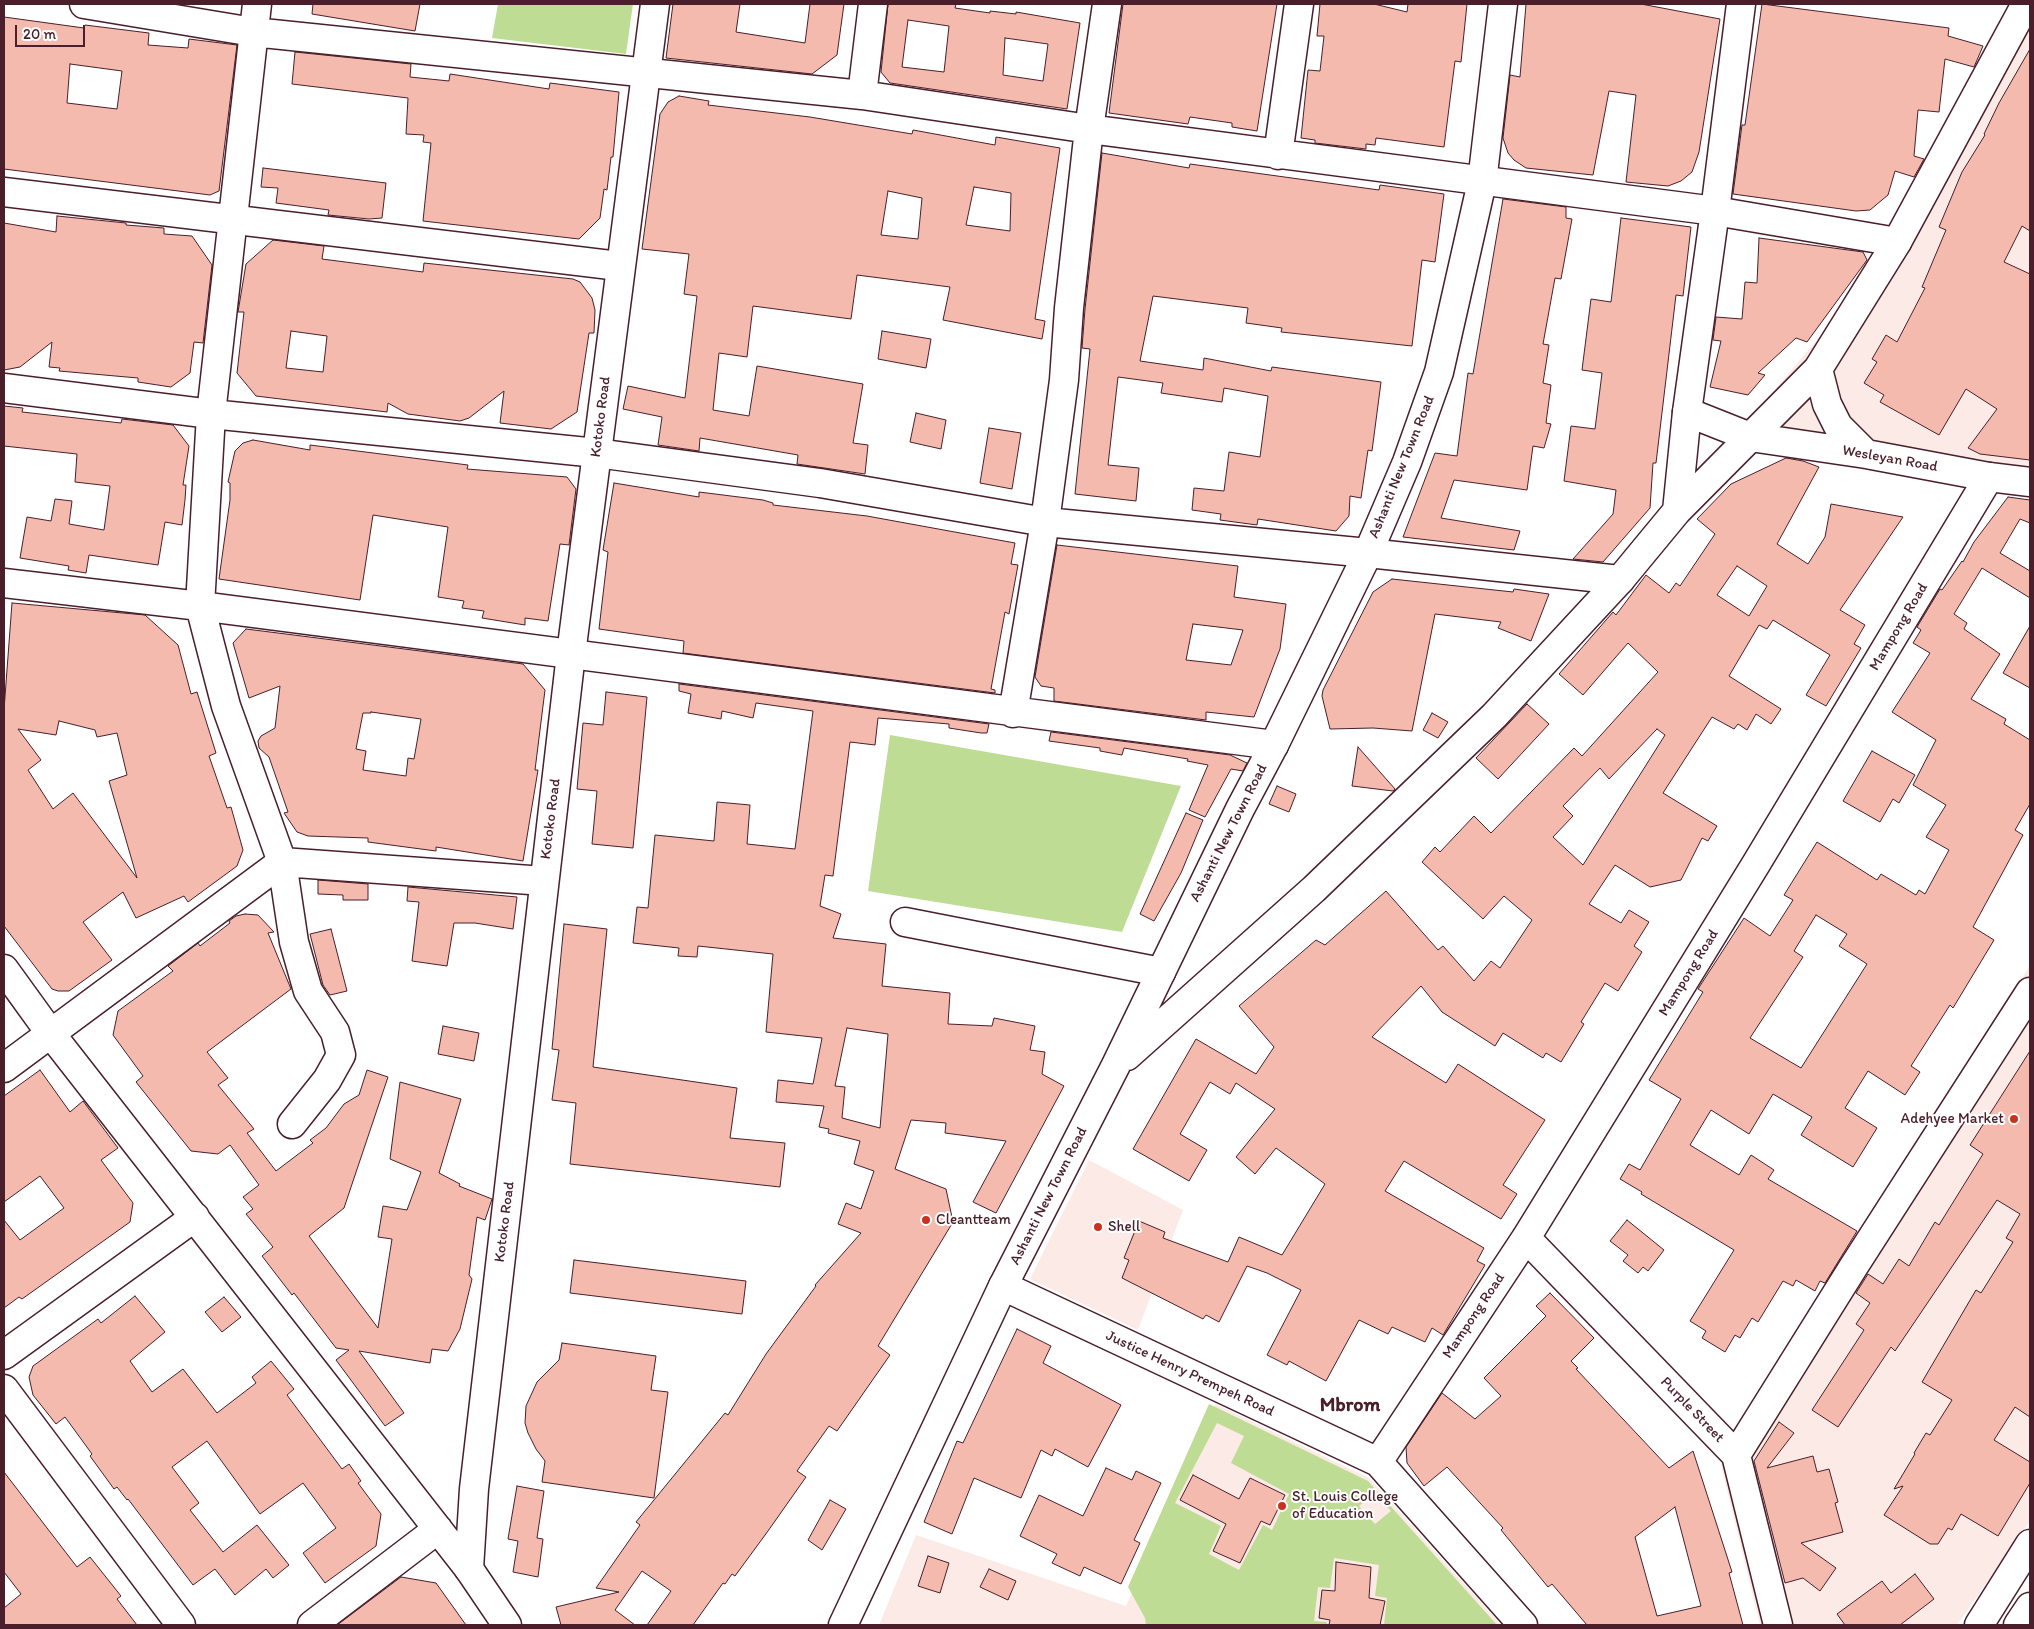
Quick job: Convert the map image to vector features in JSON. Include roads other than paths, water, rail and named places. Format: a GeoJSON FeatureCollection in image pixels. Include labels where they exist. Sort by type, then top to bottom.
{"type":"FeatureCollection","features":[{"type":"Feature","properties":{"kind":"street"},"geometry":{"type":"LineString","coordinates":[[84,4],[253,32],[862,95],[1089,129],[1482,182],[1715,211],[1897,242]]}},
{"type":"Feature","properties":{"kind":"street"},"geometry":{"type":"LineString","coordinates":[[257,4],[212,414],[200,606],[226,706],[282,862],[294,942],[308,991],[334,1032],[341,1055],[327,1080],[292,1124]]}},
{"type":"Feature","properties":{"kind":"street","name":"Kotoko Road"},"geometry":{"type":"LineString","coordinates":[[469,1569],[474,1489],[544,881],[619,266],[655,4]]}},
{"type":"Feature","properties":{"kind":"street"},"geometry":{"type":"LineString","coordinates":[[862,95],[873,4]]}},
{"type":"Feature","properties":{"kind":"street"},"geometry":{"type":"LineString","coordinates":[[1013,712],[1045,522],[1064,380],[1069,308],[1089,129],[1107,4]]}},
{"type":"Feature","properties":{"kind":"street"},"geometry":{"type":"LineString","coordinates":[[1278,154],[1299,4]]}},
{"type":"Feature","properties":{"kind":"street","name":"Ashanti New Town Road"},"geometry":{"type":"LineString","coordinates":[[843,1625],[1003,1286],[1116,1065],[1235,818],[1274,745],[1368,553],[1407,462],[1439,372],[1482,182],[1503,4]]}},
{"type":"Feature","properties":{"kind":"street"},"geometry":{"type":"LineString","coordinates":[[1676,510],[1687,412],[1741,4]]}},
{"type":"Feature","properties":{"kind":"street"},"geometry":{"type":"LineString","coordinates":[[1116,1065],[1314,889],[1480,730],[1620,580],[1676,510],[1818,369],[1897,242],[2026,4]]}},
{"type":"Feature","properties":{"kind":"street"},"geometry":{"type":"LineString","coordinates":[[4,192],[619,266]]}},
{"type":"Feature","properties":{"kind":"street"},"geometry":{"type":"LineString","coordinates":[[1818,369],[1827,404],[1838,426],[1866,454]]}},
{"type":"Feature","properties":{"kind":"street"},"geometry":{"type":"LineString","coordinates":[[4,388],[212,414],[597,453],[820,483],[1045,522],[1368,553],[1620,580]]}},
{"type":"Feature","properties":{"kind":"street","name":"Wesleyan Road"},"geometry":{"type":"LineString","coordinates":[[1687,412],[1750,437],[1866,454],[1989,477],[2030,482]]}},
{"type":"Feature","properties":{"kind":"street","name":"Mampong Road"},"geometry":{"type":"LineString","coordinates":[[1378,1462],[1526,1238],[1756,864],[1989,477]]}},
{"type":"Feature","properties":{"kind":"street"},"geometry":{"type":"LineString","coordinates":[[4,583],[200,606],[1274,745]]}},
{"type":"Feature","properties":{"kind":"street"},"geometry":{"type":"LineString","coordinates":[[4,1068],[282,862],[544,881]]}},
{"type":"Feature","properties":{"kind":"street"},"geometry":{"type":"LineString","coordinates":[[904,922],[1161,972]]}},
{"type":"Feature","properties":{"kind":"street"},"geometry":{"type":"LineString","coordinates":[[4,969],[51,1034],[196,1217],[469,1569],[507,1625]]}},
{"type":"Feature","properties":{"kind":"street"},"geometry":{"type":"LineString","coordinates":[[1736,1455],[1849,1274],[2030,992]]}},
{"type":"Feature","properties":{"kind":"street"},"geometry":{"type":"LineString","coordinates":[[4,1355],[196,1217]]}},
{"type":"Feature","properties":{"kind":"street","name":"Purple Street"},"geometry":{"type":"LineString","coordinates":[[1526,1238],[1736,1455],[1778,1625]]}},
{"type":"Feature","properties":{"kind":"street","name":"Justice Henry Prempeh Road"},"geometry":{"type":"LineString","coordinates":[[1003,1286],[1378,1462]]}},
{"type":"Feature","properties":{"kind":"street"},"geometry":{"type":"LineString","coordinates":[[4,1389],[181,1625]]}},
{"type":"Feature","properties":{"kind":"street"},"geometry":{"type":"LineString","coordinates":[[1378,1462],[1523,1625]]}},
{"type":"Feature","properties":{"kind":"street"},"geometry":{"type":"LineString","coordinates":[[312,1625],[438,1529]]}},
{"type":"Feature","properties":{"kind":"street"},"geometry":{"type":"LineString","coordinates":[[1978,1625],[2030,1544]]}},
{"type":"Feature","properties":{"kind":"street"},"geometry":{"type":"LineString","coordinates":[[2018,1625],[2030,1607]]}},
{"type":"Feature","properties":{"kind":"place","name":"Adehyee Market"},"geometry":{"type":"Point","coordinates":[2014,1119]}},
{"type":"Feature","properties":{"kind":"place","name":"Cleantteam"},"geometry":{"type":"Point","coordinates":[926,1220]}},
{"type":"Feature","properties":{"kind":"place","name":"Shell"},"geometry":{"type":"Point","coordinates":[1098,1227]}},
{"type":"Feature","properties":{"kind":"place","name":"St. Louis College of Education"},"geometry":{"type":"Point","coordinates":[1282,1506]}},
{"type":"Feature","properties":{"kind":"district","name":"Mbrom"},"geometry":{"type":"Point","coordinates":[1350,1406]}}]}
